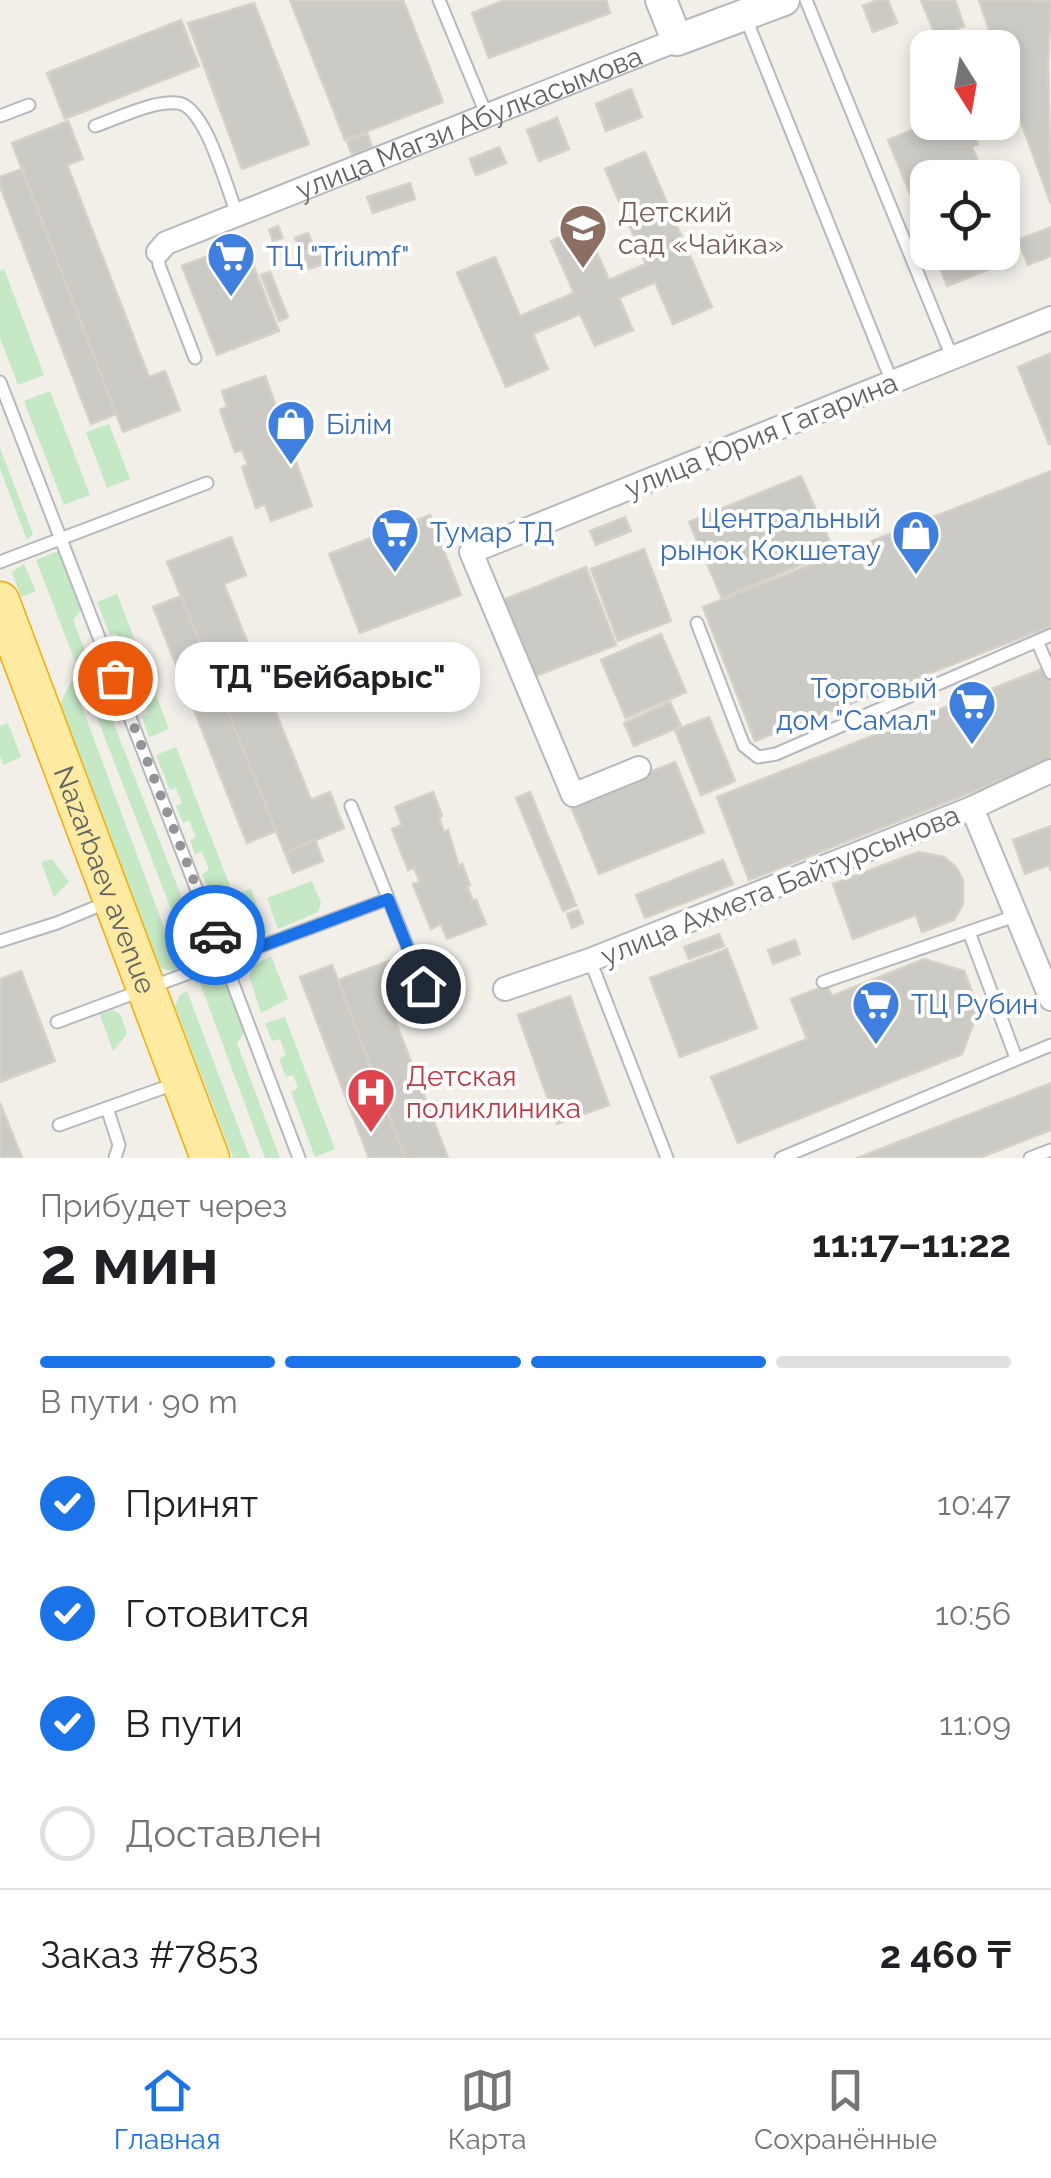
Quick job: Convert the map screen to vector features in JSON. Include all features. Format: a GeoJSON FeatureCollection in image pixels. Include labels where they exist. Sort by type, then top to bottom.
{"type":"FeatureCollection","features":[{"type":"Feature","properties":{"kind":"highway","name":"Nazarbaev avenue"},"geometry":{"type":"LineString","coordinates":[[0,601],[210,1158]]}},
{"type":"Feature","properties":{"kind":"street"},"geometry":{"type":"LineString","coordinates":[[662,0],[677,40]]}},
{"type":"Feature","properties":{"kind":"street","name":"улица Магзи Абулкасымова"},"geometry":{"type":"LineString","coordinates":[[158,252],[166,243],[237,214],[784,0]]}},
{"type":"Feature","properties":{"kind":"street","name":"улица Юрия Гагарина"},"geometry":{"type":"LineString","coordinates":[[639,768],[573,795],[471,552],[1051,318]]}},
{"type":"Feature","properties":{"kind":"street","name":"улица Ахмета Байтурсынова"},"geometry":{"type":"LineString","coordinates":[[505,990],[972,808],[1051,771]]}},
{"type":"Feature","properties":{"kind":"street"},"geometry":{"type":"LineString","coordinates":[[972,808],[1051,1000]]}},
{"type":"Feature","properties":{"kind":"lane"},"geometry":{"type":"LineString","coordinates":[[441,0],[486,116]]}},
{"type":"Feature","properties":{"kind":"lane"},"geometry":{"type":"LineString","coordinates":[[806,0],[952,357]]}},
{"type":"Feature","properties":{"kind":"lane"},"geometry":{"type":"LineString","coordinates":[[744,16],[892,382]]}},
{"type":"Feature","properties":{"kind":"lane"},"geometry":{"type":"LineString","coordinates":[[94,126],[166,103],[193,109],[200,116],[237,214]]}},
{"type":"Feature","properties":{"kind":"lane"},"geometry":{"type":"LineString","coordinates":[[0,116],[29,105]]}},
{"type":"Feature","properties":{"kind":"lane"},"geometry":{"type":"LineString","coordinates":[[158,252],[159,266],[195,358]]}},
{"type":"Feature","properties":{"kind":"lane"},"geometry":{"type":"LineString","coordinates":[[0,382],[299,1158]]}},
{"type":"Feature","properties":{"kind":"lane"},"geometry":{"type":"LineString","coordinates":[[0,562],[207,484]]}},
{"type":"Feature","properties":{"kind":"lane"},"geometry":{"type":"LineString","coordinates":[[697,623],[744,746],[758,757],[776,754],[1051,635]]}},
{"type":"Feature","properties":{"kind":"lane"},"geometry":{"type":"LineString","coordinates":[[1037,641],[1051,673]]}},
{"type":"Feature","properties":{"kind":"lane"},"geometry":{"type":"LineString","coordinates":[[350,806],[423,986]]}},
{"type":"Feature","properties":{"kind":"lane"},"geometry":{"type":"LineString","coordinates":[[57,1022],[388,899]]}},
{"type":"Feature","properties":{"kind":"lane"},"geometry":{"type":"LineString","coordinates":[[0,940],[58,923],[112,900]]}},
{"type":"Feature","properties":{"kind":"lane"},"geometry":{"type":"LineString","coordinates":[[822,982],[1018,915]]}},
{"type":"Feature","properties":{"kind":"lane"},"geometry":{"type":"LineString","coordinates":[[969,932],[1016,1058]]}},
{"type":"Feature","properties":{"kind":"lane"},"geometry":{"type":"LineString","coordinates":[[590,960],[667,1158]]}},
{"type":"Feature","properties":{"kind":"lane"},"geometry":{"type":"LineString","coordinates":[[781,1158],[1051,1044]]}},
{"type":"Feature","properties":{"kind":"lane"},"geometry":{"type":"LineString","coordinates":[[60,1125],[181,1082]]}},
{"type":"Feature","properties":{"kind":"lane"},"geometry":{"type":"LineString","coordinates":[[107,1108],[119,1146],[115,1158]]}},
{"type":"Feature","properties":{"kind":"lane"},"geometry":{"type":"LineString","coordinates":[[1030,1158],[1051,1150]]}},
{"type":"Feature","properties":{"kind":"green space"},"geometry":{"type":"Polygon","coordinates":[[[4,269],[44,375],[18,385],[0,338],[0,271],[4,269]]]}},
{"type":"Feature","properties":{"kind":"green space"},"geometry":{"type":"Polygon","coordinates":[[[50,391],[90,495],[64,505],[24,401],[50,391]]]}},
{"type":"Feature","properties":{"kind":"green space"},"geometry":{"type":"Polygon","coordinates":[[[109,424],[130,479],[107,488],[86,432],[109,424]]]}},
{"type":"Feature","properties":{"kind":"green space"},"geometry":{"type":"Polygon","coordinates":[[[0,448],[33,534],[27,540],[0,469],[0,448]]]}},
{"type":"Feature","properties":{"kind":"green space"},"geometry":{"type":"Polygon","coordinates":[[[61,550],[83,608],[73,620],[193,926],[207,932],[210,940],[204,957],[192,963],[36,560],[61,550]]]}},
{"type":"Feature","properties":{"kind":"green space"},"geometry":{"type":"Polygon","coordinates":[[[24,564],[36,591],[21,597],[12,572],[24,564]]]}},
{"type":"Feature","properties":{"kind":"green space"},"geometry":{"type":"Polygon","coordinates":[[[117,594],[169,729],[149,737],[142,717],[148,714],[143,701],[136,702],[130,686],[136,683],[129,667],[123,669],[118,655],[124,652],[116,633],[110,635],[97,602],[117,594]]]}},
{"type":"Feature","properties":{"kind":"green space"},"geometry":{"type":"Polygon","coordinates":[[[72,680],[179,968],[172,971],[160,968],[60,703],[72,680]]]}},
{"type":"Feature","properties":{"kind":"green space"},"geometry":{"type":"Polygon","coordinates":[[[8,723],[21,757],[3,765],[0,726],[8,723]]]}},
{"type":"Feature","properties":{"kind":"green space"},"geometry":{"type":"Polygon","coordinates":[[[176,747],[230,886],[210,894],[202,874],[209,870],[202,852],[195,854],[190,841],[196,837],[189,820],[183,823],[176,806],[182,803],[176,788],[170,790],[156,755],[176,747]]]}},
{"type":"Feature","properties":{"kind":"green space"},"geometry":{"type":"Polygon","coordinates":[[[52,859],[69,882],[54,897],[41,862],[52,859]]]}},
{"type":"Feature","properties":{"kind":"green space"},"geometry":{"type":"Polygon","coordinates":[[[312,881],[321,903],[318,912],[278,929],[267,898],[312,881]]]}},
{"type":"Feature","properties":{"kind":"green space"},"geometry":{"type":"Polygon","coordinates":[[[251,889],[267,933],[233,942],[227,938],[214,903],[251,889]]]}},
{"type":"Feature","properties":{"kind":"green space"},"geometry":{"type":"Polygon","coordinates":[[[271,956],[288,999],[261,1013],[249,976],[254,965],[271,956]]]}},
{"type":"Feature","properties":{"kind":"green space"},"geometry":{"type":"Polygon","coordinates":[[[214,977],[226,982],[245,1030],[237,1043],[280,1158],[265,1158],[200,983],[214,977]]]}},
{"type":"Feature","properties":{"kind":"green space"},"geometry":{"type":"Polygon","coordinates":[[[187,991],[250,1158],[233,1158],[175,1006],[187,991]]]}},
{"type":"Feature","properties":{"kind":"green space"},"geometry":{"type":"Polygon","coordinates":[[[113,1010],[120,1014],[127,1034],[113,1051],[99,1013],[113,1010]]]}},
{"type":"Feature","properties":{"kind":"green space"},"geometry":{"type":"Polygon","coordinates":[[[285,1017],[335,1149],[315,1157],[291,1092],[298,1088],[293,1075],[286,1077],[279,1059],[286,1055],[280,1039],[272,1041],[265,1023],[285,1017]]]}},
{"type":"Feature","properties":{"kind":"building"},"geometry":{"type":"Polygon","coordinates":[[[290,0],[403,0],[443,102],[345,140],[290,0]]]}},
{"type":"Feature","properties":{"kind":"building"},"geometry":{"type":"Polygon","coordinates":[[[505,0],[606,0],[610,13],[489,58],[472,13],[505,0]]]}},
{"type":"Feature","properties":{"kind":"building"},"geometry":{"type":"Polygon","coordinates":[[[888,0],[897,23],[873,32],[863,6],[888,0]]]}},
{"type":"Feature","properties":{"kind":"building"},"geometry":{"type":"Polygon","coordinates":[[[921,0],[955,0],[964,26],[933,30],[921,0]]]}},
{"type":"Feature","properties":{"kind":"building"},"geometry":{"type":"Polygon","coordinates":[[[979,0],[1051,1],[1051,204],[1020,119],[1020,30],[989,30],[979,0]]]}},
{"type":"Feature","properties":{"kind":"building"},"geometry":{"type":"Polygon","coordinates":[[[254,3],[309,144],[242,169],[188,23],[254,3]]]}},
{"type":"Feature","properties":{"kind":"building"},"geometry":{"type":"Polygon","coordinates":[[[181,20],[199,66],[65,119],[47,73],[181,20]]]}},
{"type":"Feature","properties":{"kind":"building"},"geometry":{"type":"Polygon","coordinates":[[[631,89],[642,117],[606,131],[596,104],[631,89]]]}},
{"type":"Feature","properties":{"kind":"building"},"geometry":{"type":"Polygon","coordinates":[[[557,118],[569,149],[539,161],[527,130],[557,118]]]}},
{"type":"Feature","properties":{"kind":"building"},"geometry":{"type":"Polygon","coordinates":[[[68,121],[83,159],[67,165],[149,377],[165,371],[180,410],[123,432],[12,143],[68,121]]]}},
{"type":"Feature","properties":{"kind":"building"},"geometry":{"type":"Polygon","coordinates":[[[910,131],[910,140],[976,140],[978,144],[972,147],[977,160],[910,160],[910,193],[888,140],[910,131]]]}},
{"type":"Feature","properties":{"kind":"building"},"geometry":{"type":"Polygon","coordinates":[[[367,133],[372,147],[352,155],[347,141],[367,133]]]}},
{"type":"Feature","properties":{"kind":"building"},"geometry":{"type":"Polygon","coordinates":[[[499,147],[506,163],[476,175],[470,159],[499,147]]]}},
{"type":"Feature","properties":{"kind":"building"},"geometry":{"type":"Polygon","coordinates":[[[645,152],[712,307],[673,324],[655,282],[619,298],[633,330],[595,346],[580,314],[533,334],[548,369],[506,387],[457,273],[495,257],[520,316],[574,293],[551,241],[585,226],[609,280],[646,264],[605,169],[645,152]]]}},
{"type":"Feature","properties":{"kind":"building"},"geometry":{"type":"Polygon","coordinates":[[[22,169],[116,414],[91,424],[0,186],[0,177],[22,169]]]}},
{"type":"Feature","properties":{"kind":"building"},"geometry":{"type":"Polygon","coordinates":[[[410,183],[415,199],[373,213],[367,197],[410,183]]]}},
{"type":"Feature","properties":{"kind":"building"},"geometry":{"type":"Polygon","coordinates":[[[278,226],[283,238],[273,241],[269,230],[278,226]]]}},
{"type":"Feature","properties":{"kind":"building"},"geometry":{"type":"Polygon","coordinates":[[[1051,227],[1051,256],[1028,265],[1020,239],[1051,227]]]}},
{"type":"Feature","properties":{"kind":"building"},"geometry":{"type":"Polygon","coordinates":[[[308,233],[314,248],[300,253],[295,238],[308,233]]]}},
{"type":"Feature","properties":{"kind":"building","name":"ТЦ \"Triumf\""},"geometry":{"type":"Polygon","coordinates":[[[244,242],[279,331],[217,355],[182,266],[244,242]]]}},
{"type":"Feature","properties":{"kind":"building"},"geometry":{"type":"Polygon","coordinates":[[[317,249],[323,264],[309,269],[304,254],[317,249]]]}},
{"type":"Feature","properties":{"kind":"building"},"geometry":{"type":"Polygon","coordinates":[[[941,270],[987,270],[947,286],[941,270]]]}},
{"type":"Feature","properties":{"kind":"building"},"geometry":{"type":"Polygon","coordinates":[[[270,272],[288,317],[279,321],[261,275],[270,272]]]}},
{"type":"Feature","properties":{"kind":"building"},"geometry":{"type":"Polygon","coordinates":[[[1051,353],[1051,444],[1049,444],[1018,367],[1051,353]]]}},
{"type":"Feature","properties":{"kind":"building"},"geometry":{"type":"Polygon","coordinates":[[[265,376],[285,431],[276,434],[282,451],[291,448],[312,506],[271,521],[265,504],[256,508],[242,467],[248,465],[242,450],[235,452],[220,410],[227,407],[222,391],[265,376]]]}},
{"type":"Feature","properties":{"kind":"building","name":"Центральный рынок Кокшетау"},"geometry":{"type":"Polygon","coordinates":[[[1051,471],[1051,626],[755,741],[703,607],[1051,471]]]}},
{"type":"Feature","properties":{"kind":"building"},"geometry":{"type":"Polygon","coordinates":[[[801,476],[834,551],[722,598],[689,522],[801,476]]]}},
{"type":"Feature","properties":{"kind":"building","name":"Тумар ТД"},"geometry":{"type":"Polygon","coordinates":[[[430,515],[461,595],[360,633],[329,554],[430,515]]]}},
{"type":"Feature","properties":{"kind":"building"},"geometry":{"type":"Polygon","coordinates":[[[625,517],[631,531],[596,545],[590,531],[625,517]]]}},
{"type":"Feature","properties":{"kind":"building"},"geometry":{"type":"Polygon","coordinates":[[[231,537],[246,575],[224,584],[311,800],[330,792],[344,828],[285,853],[167,562],[231,537]]]}},
{"type":"Feature","properties":{"kind":"building"},"geometry":{"type":"Polygon","coordinates":[[[644,549],[671,621],[618,641],[591,569],[644,549]]]}},
{"type":"Feature","properties":{"kind":"building"},"geometry":{"type":"Polygon","coordinates":[[[586,567],[616,645],[533,677],[503,600],[586,567]]]}},
{"type":"Feature","properties":{"kind":"building"},"geometry":{"type":"Polygon","coordinates":[[[181,596],[276,831],[247,843],[153,607],[181,596]]]}},
{"type":"Feature","properties":{"kind":"building"},"geometry":{"type":"Polygon","coordinates":[[[661,634],[686,692],[626,718],[601,660],[661,634]]]}},
{"type":"Feature","properties":{"kind":"building"},"geometry":{"type":"Polygon","coordinates":[[[1045,668],[1051,684],[1051,761],[749,880],[717,797],[1045,668]]]}},
{"type":"Feature","properties":{"kind":"building"},"geometry":{"type":"Polygon","coordinates":[[[670,702],[681,726],[634,746],[624,723],[670,702]]]}},
{"type":"Feature","properties":{"kind":"building"},"geometry":{"type":"Polygon","coordinates":[[[709,717],[735,781],[701,795],[675,730],[709,717]]]}},
{"type":"Feature","properties":{"kind":"building"},"geometry":{"type":"Polygon","coordinates":[[[675,762],[704,832],[599,874],[570,804],[675,762]]]}},
{"type":"Feature","properties":{"kind":"building"},"geometry":{"type":"Polygon","coordinates":[[[433,792],[444,832],[448,830],[473,901],[476,900],[486,924],[447,939],[441,924],[431,929],[413,884],[420,882],[414,868],[408,870],[392,829],[402,825],[395,807],[433,792]]]}},
{"type":"Feature","properties":{"kind":"building"},"geometry":{"type":"Polygon","coordinates":[[[530,792],[576,905],[563,911],[516,798],[530,792]]]}},
{"type":"Feature","properties":{"kind":"building"},"geometry":{"type":"Polygon","coordinates":[[[1051,826],[1051,871],[1049,865],[1025,874],[1013,840],[1051,826]]]}},
{"type":"Feature","properties":{"kind":"building"},"geometry":{"type":"Polygon","coordinates":[[[315,840],[323,861],[293,873],[285,853],[315,840]]]}},
{"type":"Feature","properties":{"kind":"building"},"geometry":{"type":"Polygon","coordinates":[[[918,852],[944,857],[963,880],[963,904],[954,920],[922,932],[916,915],[853,939],[833,884],[918,852]]]}},
{"type":"Feature","properties":{"kind":"building"},"geometry":{"type":"Polygon","coordinates":[[[723,860],[733,884],[645,918],[636,895],[723,860]]]}},
{"type":"Feature","properties":{"kind":"building"},"geometry":{"type":"Polygon","coordinates":[[[578,910],[583,923],[572,928],[567,914],[578,910]]]}},
{"type":"Feature","properties":{"kind":"building"},"geometry":{"type":"Polygon","coordinates":[[[719,934],[724,946],[689,959],[684,947],[719,934]]]}},
{"type":"Feature","properties":{"kind":"building"},"geometry":{"type":"Polygon","coordinates":[[[795,940],[800,954],[773,964],[768,950],[795,940]]]}},
{"type":"Feature","properties":{"kind":"building"},"geometry":{"type":"Polygon","coordinates":[[[727,949],[757,1028],[680,1057],[650,978],[727,949]]]}},
{"type":"Feature","properties":{"kind":"building"},"geometry":{"type":"Polygon","coordinates":[[[394,959],[407,995],[388,1002],[448,1158],[405,1158],[338,980],[394,959]]]}},
{"type":"Feature","properties":{"kind":"building","name":"ТЦ Рубин"},"geometry":{"type":"Polygon","coordinates":[[[924,959],[964,971],[979,1009],[962,1054],[738,1143],[711,1077],[807,1039],[791,999],[827,985],[832,996],[924,959]]]}},
{"type":"Feature","properties":{"kind":"building"},"geometry":{"type":"Polygon","coordinates":[[[332,965],[405,1158],[369,1158],[300,977],[332,965]]]}},
{"type":"Feature","properties":{"kind":"building"},"geometry":{"type":"Polygon","coordinates":[[[21,971],[55,1061],[0,1082],[0,979],[21,971]]]}},
{"type":"Feature","properties":{"kind":"building"},"geometry":{"type":"Polygon","coordinates":[[[570,996],[609,1105],[557,1124],[518,1015],[570,996]]]}},
{"type":"Feature","properties":{"kind":"building"},"geometry":{"type":"Polygon","coordinates":[[[1051,1083],[1051,1130],[979,1158],[857,1158],[1051,1083]]]}},
{"type":"Feature","properties":{"kind":"building"},"geometry":{"type":"Polygon","coordinates":[[[0,1103],[22,1158],[0,1158],[0,1103]]]}},
{"type":"Feature","properties":{"kind":"way so far"},"geometry":{"type":"LineString","coordinates":[[115,678],[215,935]]}},
{"type":"Feature","properties":{"kind":"place","name":"Детский сад «Чайка»"},"geometry":{"type":"Point","coordinates":[583,270]}},
{"type":"Feature","properties":{"kind":"place","name":"ТЦ \"Triumf\""},"geometry":{"type":"Point","coordinates":[231,298]}},
{"type":"Feature","properties":{"kind":"place","name":"Білім"},"geometry":{"type":"Point","coordinates":[291,466]}},
{"type":"Feature","properties":{"kind":"place","name":"Тумар ТД"},"geometry":{"type":"Point","coordinates":[395,574]}},
{"type":"Feature","properties":{"kind":"place","name":"Центральный рынок Кокшетау"},"geometry":{"type":"Point","coordinates":[916,576]}},
{"type":"Feature","properties":{"kind":"place","name":"ТД \"Бейбарыс\""},"geometry":{"type":"Point","coordinates":[115,678]}},
{"type":"Feature","properties":{"kind":"place","name":"Торговый дом \"Самал\""},"geometry":{"type":"Point","coordinates":[972,746]}},
{"type":"Feature","properties":{"kind":"place","name":"ТЦ Рубин"},"geometry":{"type":"Point","coordinates":[876,1046]}},
{"type":"Feature","properties":{"kind":"place","name":"Детская поликлиника"},"geometry":{"type":"Point","coordinates":[371,1134]}},
{"type":"Feature","properties":{"kind":"route"},"geometry":{"type":"LineString","coordinates":[[215,935],[224,960],[388,899],[423,986]]}}]}
